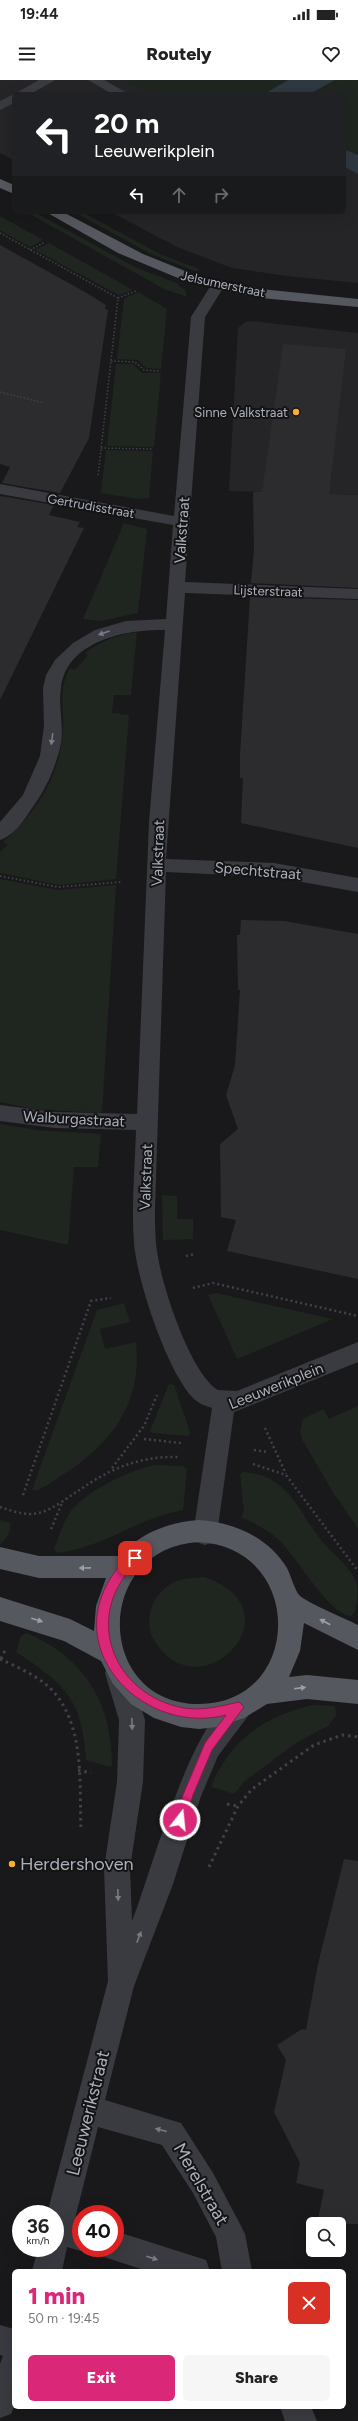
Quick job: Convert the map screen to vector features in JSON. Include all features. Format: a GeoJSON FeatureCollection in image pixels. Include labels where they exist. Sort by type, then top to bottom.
{"type":"FeatureCollection","features":[{"type":"Feature","properties":{"kind":"main road"},"geometry":{"type":"LineString","coordinates":[[0,183],[12,189]]}},
{"type":"Feature","properties":{"kind":"main road","name":"Jelsumerstraat"},"geometry":{"type":"LineString","coordinates":[[57,214],[143,260],[187,277],[218,285],[272,294],[358,303]]}},
{"type":"Feature","properties":{"kind":"main road"},"geometry":{"type":"LineString","coordinates":[[0,1609],[70,1631],[112,1662],[136,1692],[159,1706],[185,1713],[212,1714],[239,1707],[261,1693],[279,1674],[290,1652],[295,1628],[292,1604],[284,1582],[265,1560],[251,1548],[229,1538],[205,1534],[175,1536],[146,1548],[124,1567],[112,1586],[104,1607],[103,1629],[112,1662]]}},
{"type":"Feature","properties":{"kind":"main road"},"geometry":{"type":"LineString","coordinates":[[0,1558],[38,1567],[124,1567]]}},
{"type":"Feature","properties":{"kind":"main road"},"geometry":{"type":"LineString","coordinates":[[292,1604],[358,1638]]}},
{"type":"Feature","properties":{"kind":"main road"},"geometry":{"type":"LineString","coordinates":[[261,1693],[307,1687],[358,1692]]}},
{"type":"Feature","properties":{"kind":"street"},"geometry":{"type":"LineString","coordinates":[[25,92],[48,80]]}},
{"type":"Feature","properties":{"kind":"street"},"geometry":{"type":"LineString","coordinates":[[94,80],[118,92]]}},
{"type":"Feature","properties":{"kind":"street"},"geometry":{"type":"LineString","coordinates":[[0,106],[12,99]]}},
{"type":"Feature","properties":{"kind":"street","name":"Valkstraat"},"geometry":{"type":"LineString","coordinates":[[218,285],[198,317],[157,865],[144,1208],[148,1263],[161,1308],[194,1383],[210,1397],[224,1403]]}},
{"type":"Feature","properties":{"kind":"street","name":"Gertrudisstraat"},"geometry":{"type":"LineString","coordinates":[[0,489],[182,522]]}},
{"type":"Feature","properties":{"kind":"street","name":"Lijsterstraat"},"geometry":{"type":"LineString","coordinates":[[177,587],[358,594]]}},
{"type":"Feature","properties":{"kind":"street"},"geometry":{"type":"LineString","coordinates":[[0,833],[19,813],[43,773],[53,728],[51,692],[55,676],[64,660],[79,647],[96,636],[117,629],[138,624],[174,625]]}},
{"type":"Feature","properties":{"kind":"street","name":"Spechtstraat"},"geometry":{"type":"LineString","coordinates":[[157,865],[274,870],[358,885]]}},
{"type":"Feature","properties":{"kind":"street","name":"Walburgastraat"},"geometry":{"type":"LineString","coordinates":[[0,1113],[24,1118],[88,1122],[148,1122]]}},
{"type":"Feature","properties":{"kind":"street","name":"Leeuwerikplein"},"geometry":{"type":"LineString","coordinates":[[205,1534],[224,1403],[253,1397],[358,1352]]}},
{"type":"Feature","properties":{"kind":"street","name":"Leeuwerikstraat"},"geometry":{"type":"LineString","coordinates":[[112,1662],[132,1720],[130,1782],[117,1868],[120,1986]]}},
{"type":"Feature","properties":{"kind":"street","name":"Leeuwerikstraat"},"geometry":{"type":"LineString","coordinates":[[64,2229],[90,2110],[120,1986],[160,1884],[194,1781],[209,1747],[239,1707]]}},
{"type":"Feature","properties":{"kind":"street","name":"Merelstraat"},"geometry":{"type":"LineString","coordinates":[[90,2110],[171,2133],[203,2183],[230,2234],[237,2269]]}},
{"type":"Feature","properties":{"kind":"street"},"geometry":{"type":"LineString","coordinates":[[124,2249],[189,2269]]}},
{"type":"Feature","properties":{"kind":"street","name":"Leeuwerikstraat"},"geometry":{"type":"LineString","coordinates":[[47,2269],[53,2257]]}},
{"type":"Feature","properties":{"kind":"street"},"geometry":{"type":"LineString","coordinates":[[0,2340],[12,2343]]}},
{"type":"Feature","properties":{"kind":"street"},"geometry":{"type":"LineString","coordinates":[[0,2403],[12,2372]]}},
{"type":"Feature","properties":{"kind":"street"},"geometry":{"type":"LineString","coordinates":[[296,2409],[301,2421]]}},
{"type":"Feature","properties":{"kind":"path"},"geometry":{"type":"LineString","coordinates":[[0,234],[118,298]]}},
{"type":"Feature","properties":{"kind":"path"},"geometry":{"type":"LineString","coordinates":[[118,298],[141,288]]}},
{"type":"Feature","properties":{"kind":"path"},"geometry":{"type":"LineString","coordinates":[[89,505],[96,492],[118,298]]}},
{"type":"Feature","properties":{"kind":"path"},"geometry":{"type":"LineString","coordinates":[[112,361],[135,362],[144,370],[166,371]]}},
{"type":"Feature","properties":{"kind":"path"},"geometry":{"type":"LineString","coordinates":[[0,392],[44,403]]}},
{"type":"Feature","properties":{"kind":"path"},"geometry":{"type":"LineString","coordinates":[[101,448],[158,449]]}},
{"type":"Feature","properties":{"kind":"path"},"geometry":{"type":"LineString","coordinates":[[0,876],[40,885],[58,887],[121,882]]}},
{"type":"Feature","properties":{"kind":"path"},"geometry":{"type":"LineString","coordinates":[[191,1288],[213,1283],[358,1316]]}},
{"type":"Feature","properties":{"kind":"path"},"geometry":{"type":"LineString","coordinates":[[22,1495],[91,1301],[111,1298]]}},
{"type":"Feature","properties":{"kind":"path"},"geometry":{"type":"LineString","coordinates":[[0,1507],[20,1513],[37,1513],[49,1510],[112,1469],[144,1426],[155,1403],[162,1372],[178,1348]]}},
{"type":"Feature","properties":{"kind":"path"},"geometry":{"type":"LineString","coordinates":[[253,1397],[286,1475]]}},
{"type":"Feature","properties":{"kind":"path"},"geometry":{"type":"LineString","coordinates":[[144,1439],[186,1443]]}},
{"type":"Feature","properties":{"kind":"path"},"geometry":{"type":"LineString","coordinates":[[0,1659],[30,1671],[56,1692],[70,1716],[78,1763],[81,1838]]}},
{"type":"Feature","properties":{"kind":"path"},"geometry":{"type":"LineString","coordinates":[[207,1871],[238,1806],[252,1789],[314,1745],[342,1735],[358,1737]]}},
{"type":"Feature","properties":{"kind":"shaded area"},"geometry":{"type":"Polygon","coordinates":[[[0,80],[288,80],[267,92],[12,92],[12,159],[0,153],[0,80]]]}},
{"type":"Feature","properties":{"kind":"shaded area"},"geometry":{"type":"Polygon","coordinates":[[[123,80],[288,80],[267,92],[148,92],[123,80]]]}},
{"type":"Feature","properties":{"kind":"shaded area"},"geometry":{"type":"Polygon","coordinates":[[[288,80],[335,80],[314,92],[267,92],[288,80]]]}},
{"type":"Feature","properties":{"kind":"shaded area"},"geometry":{"type":"Polygon","coordinates":[[[335,80],[358,80],[358,155],[346,150],[346,92],[314,92],[335,80]]]}},
{"type":"Feature","properties":{"kind":"shaded area"},"geometry":{"type":"Polygon","coordinates":[[[346,150],[358,155],[358,174],[346,168],[346,150]]]}},
{"type":"Feature","properties":{"kind":"shaded area"},"geometry":{"type":"Polygon","coordinates":[[[346,168],[358,174],[358,283],[287,276],[232,268],[177,247],[115,214],[346,214],[346,168]]]}},
{"type":"Feature","properties":{"kind":"shaded area"},"geometry":{"type":"Polygon","coordinates":[[[30,214],[38,214],[135,267],[179,284],[178,285],[185,290],[187,297],[164,289],[30,214]]]}},
{"type":"Feature","properties":{"kind":"shaded area"},"geometry":{"type":"Polygon","coordinates":[[[78,214],[86,214],[160,254],[199,269],[197,272],[151,254],[78,214]]]}},
{"type":"Feature","properties":{"kind":"shaded area"},"geometry":{"type":"Polygon","coordinates":[[[0,216],[43,240],[30,247],[0,230],[0,216]]]}},
{"type":"Feature","properties":{"kind":"shaded area"},"geometry":{"type":"Polygon","coordinates":[[[49,243],[133,290],[119,295],[35,250],[49,243]]]}},
{"type":"Feature","properties":{"kind":"shaded area"},"geometry":{"type":"Polygon","coordinates":[[[138,292],[167,309],[161,369],[146,368],[138,360],[117,359],[124,299],[138,292]]]}},
{"type":"Feature","properties":{"kind":"shaded area","name":"Sinne Valkstraat"},"geometry":{"type":"Polygon","coordinates":[[[252,321],[358,333],[358,495],[229,491],[238,328],[245,322],[252,321]]]}},
{"type":"Feature","properties":{"kind":"shaded area"},"geometry":{"type":"Polygon","coordinates":[[[116,364],[133,364],[142,373],[161,373],[154,447],[107,446],[116,364]]]}},
{"type":"Feature","properties":{"kind":"shaded area"},"geometry":{"type":"Polygon","coordinates":[[[106,450],[153,451],[149,498],[138,499],[101,493],[106,450]]]}},
{"type":"Feature","properties":{"kind":"shaded area"},"geometry":{"type":"Polygon","coordinates":[[[124,523],[147,529],[138,613],[101,621],[83,619],[124,523]]]}},
{"type":"Feature","properties":{"kind":"shaded area"},"geometry":{"type":"Polygon","coordinates":[[[137,632],[131,695],[114,695],[112,713],[129,715],[116,879],[59,885],[0,873],[0,852],[8,845],[3,842],[15,831],[36,805],[52,777],[58,761],[63,728],[63,690],[66,676],[70,668],[75,670],[88,655],[85,653],[97,646],[116,637],[137,632]]]}},
{"type":"Feature","properties":{"kind":"shaded area"},"geometry":{"type":"Polygon","coordinates":[[[0,879],[58,890],[116,885],[102,1113],[34,1109],[0,1102],[0,879]]]}},
{"type":"Feature","properties":{"kind":"shaded area"},"geometry":{"type":"Polygon","coordinates":[[[0,1124],[37,1130],[101,1134],[98,1167],[74,1167],[68,1245],[0,1230],[0,1124]]]}},
{"type":"Feature","properties":{"kind":"shaded area"},"geometry":{"type":"Polygon","coordinates":[[[162,1195],[177,1196],[177,1219],[193,1219],[193,1239],[163,1240],[162,1195]]]}},
{"type":"Feature","properties":{"kind":"shaded area"},"geometry":{"type":"Polygon","coordinates":[[[216,1293],[333,1319],[237,1359],[208,1295],[216,1293]]]}},
{"type":"Feature","properties":{"kind":"shaded area"},"geometry":{"type":"Polygon","coordinates":[[[124,1303],[130,1322],[100,1329],[105,1349],[136,1342],[137,1364],[134,1385],[120,1421],[94,1451],[79,1464],[47,1485],[36,1490],[32,1490],[97,1310],[124,1303]]]}},
{"type":"Feature","properties":{"kind":"shaded area"},"geometry":{"type":"Polygon","coordinates":[[[169,1384],[174,1385],[190,1432],[189,1436],[152,1433],[150,1431],[169,1384]]]}},
{"type":"Feature","properties":{"kind":"shaded area"},"geometry":{"type":"Polygon","coordinates":[[[358,1406],[358,1528],[334,1494],[303,1441],[300,1432],[303,1419],[323,1409],[329,1419],[358,1406]]]}},
{"type":"Feature","properties":{"kind":"shaded area"},"geometry":{"type":"Polygon","coordinates":[[[156,1465],[183,1466],[187,1469],[183,1510],[150,1520],[91,1545],[75,1550],[57,1553],[54,1549],[63,1525],[70,1512],[87,1496],[122,1476],[156,1465]]]}},
{"type":"Feature","properties":{"kind":"shaded area"},"geometry":{"type":"Polygon","coordinates":[[[243,1472],[259,1475],[282,1487],[298,1506],[322,1541],[351,1572],[357,1583],[357,1600],[352,1616],[343,1614],[323,1596],[278,1539],[261,1527],[241,1517],[244,1511],[240,1474],[243,1472]]]}},
{"type":"Feature","properties":{"kind":"shaded area"},"geometry":{"type":"Polygon","coordinates":[[[0,1520],[10,1523],[10,1529],[8,1535],[0,1544],[0,1520]]]}},
{"type":"Feature","properties":{"kind":"shaded area"},"geometry":{"type":"Polygon","coordinates":[[[204,1577],[232,1593],[244,1612],[243,1632],[232,1650],[214,1663],[192,1667],[171,1659],[152,1636],[149,1622],[154,1601],[163,1589],[181,1580],[204,1577]]]}},
{"type":"Feature","properties":{"kind":"shaded area"},"geometry":{"type":"Polygon","coordinates":[[[27,1633],[47,1643],[64,1655],[79,1669],[91,1685],[100,1702],[107,1721],[111,1742],[111,1767],[86,1760],[81,1722],[68,1695],[47,1674],[16,1652],[21,1636],[27,1633]]]}},
{"type":"Feature","properties":{"kind":"shaded area"},"geometry":{"type":"Polygon","coordinates":[[[313,1705],[335,1706],[336,1715],[328,1726],[296,1743],[245,1781],[234,1794],[212,1787],[218,1771],[232,1750],[242,1740],[262,1724],[274,1718],[313,1705]]]}},
{"type":"Feature","properties":{"kind":"building"},"geometry":{"type":"Polygon","coordinates":[[[0,245],[85,292],[106,305],[105,309],[108,310],[89,438],[60,493],[2,483],[10,467],[0,464],[0,245]]]}},
{"type":"Feature","properties":{"kind":"building"},"geometry":{"type":"Polygon","coordinates":[[[283,344],[346,349],[329,494],[358,495],[358,588],[251,583],[254,550],[253,492],[262,492],[283,344]]]}},
{"type":"Feature","properties":{"kind":"building"},"geometry":{"type":"Polygon","coordinates":[[[0,496],[54,505],[49,515],[80,522],[77,527],[84,528],[0,700],[0,496]]]}},
{"type":"Feature","properties":{"kind":"building"},"geometry":{"type":"Polygon","coordinates":[[[250,597],[358,600],[358,848],[241,823],[243,778],[240,778],[240,755],[250,597]]]}},
{"type":"Feature","properties":{"kind":"building"},"geometry":{"type":"Polygon","coordinates":[[[241,920],[284,921],[358,934],[358,1279],[227,1251],[236,1220],[221,1217],[220,1144],[238,1129],[226,1095],[235,1065],[240,990],[238,990],[237,935],[240,935],[241,920]]]}},
{"type":"Feature","properties":{"kind":"building"},"geometry":{"type":"Polygon","coordinates":[[[344,1859],[358,1861],[358,2224],[346,2224],[346,2217],[318,2217],[324,2190],[296,2183],[300,2163],[274,2112],[286,2060],[277,2045],[302,2029],[306,2030],[318,1964],[344,1859]]]}},
{"type":"Feature","properties":{"kind":"place","name":"Sinne Valkstraat"},"geometry":{"type":"Point","coordinates":[296,412]}},
{"type":"Feature","properties":{"kind":"place","name":"Herdershoven"},"geometry":{"type":"Point","coordinates":[12,1864]}},
{"type":"Feature","properties":{"kind":"route"},"geometry":{"type":"LineString","coordinates":[[135,1558],[124,1567],[112,1586],[104,1607],[103,1629],[107,1651],[118,1673],[136,1692],[159,1706],[185,1713],[199,1714],[212,1714],[239,1707],[209,1747],[188,1795],[180,1820]]}}]}
